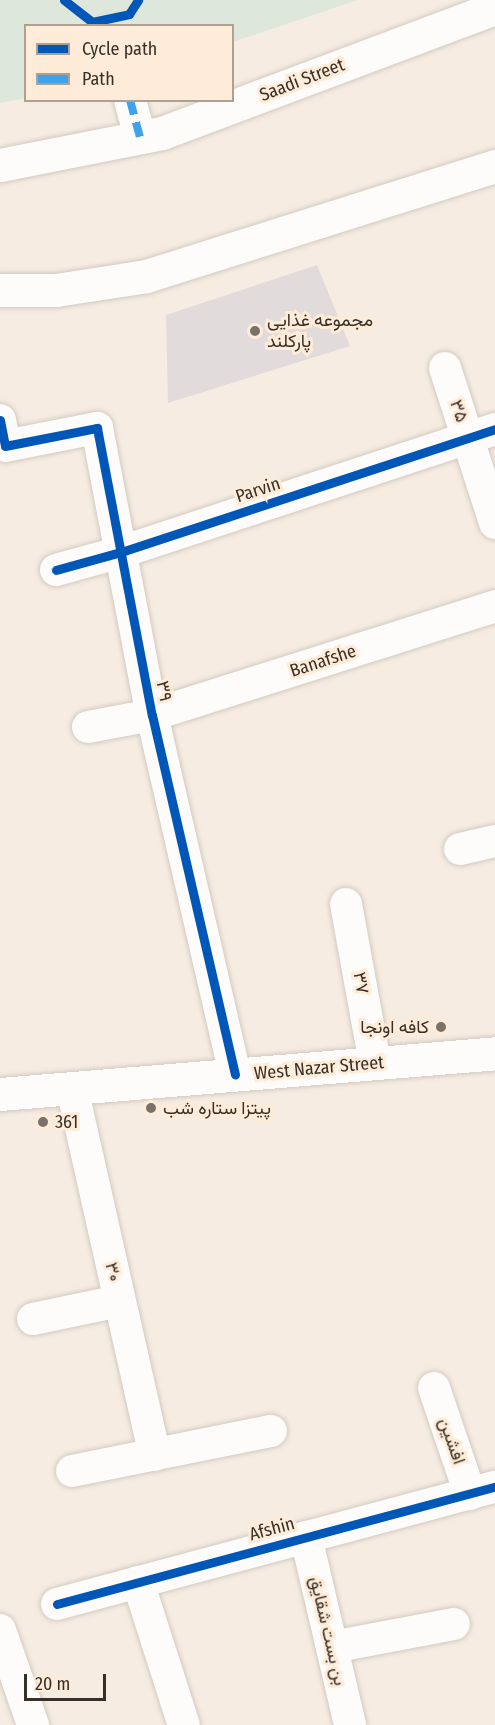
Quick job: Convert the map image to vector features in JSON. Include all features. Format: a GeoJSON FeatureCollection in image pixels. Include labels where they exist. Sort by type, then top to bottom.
{"type":"FeatureCollection","features":[{"type":"Feature","properties":{"kind":"main road","name":"Saadi Street"},"geometry":{"type":"LineString","coordinates":[[0,165],[162,133],[495,8]]}},
{"type":"Feature","properties":{"kind":"main road"},"geometry":{"type":"LineString","coordinates":[[0,290],[56,290],[146,276],[495,166]]}},
{"type":"Feature","properties":{"kind":"main road","name":"West Nazar Street"},"geometry":{"type":"LineString","coordinates":[[0,1094],[495,1053]]}},
{"type":"Feature","properties":{"kind":"street"},"geometry":{"type":"LineString","coordinates":[[131,102],[140,137]]}},
{"type":"Feature","properties":{"kind":"street","name":"۳۵"},"geometry":{"type":"LineString","coordinates":[[445,368],[482,434],[495,523]]}},
{"type":"Feature","properties":{"kind":"street","name":"۳۹"},"geometry":{"type":"LineString","coordinates":[[0,420],[5,446],[97,428],[152,715],[235,1075]]}},
{"type":"Feature","properties":{"kind":"street","name":"Parvin"},"geometry":{"type":"LineString","coordinates":[[56,570],[120,552],[482,434]]}},
{"type":"Feature","properties":{"kind":"street","name":"Banafshe"},"geometry":{"type":"LineString","coordinates":[[88,727],[152,715],[495,606]]}},
{"type":"Feature","properties":{"kind":"street"},"geometry":{"type":"LineString","coordinates":[[460,849],[495,841]]}},
{"type":"Feature","properties":{"kind":"street","name":"۳۷"},"geometry":{"type":"LineString","coordinates":[[346,904],[375,1063]]}},
{"type":"Feature","properties":{"kind":"street","name":"۳۰"},"geometry":{"type":"LineString","coordinates":[[72,1088],[155,1455]]}},
{"type":"Feature","properties":{"kind":"street"},"geometry":{"type":"LineString","coordinates":[[33,1319],[119,1301]]}},
{"type":"Feature","properties":{"kind":"street","name":"افشین"},"geometry":{"type":"LineString","coordinates":[[434,1388],[482,1490]]}},
{"type":"Feature","properties":{"kind":"street"},"geometry":{"type":"LineString","coordinates":[[72,1471],[271,1431]]}},
{"type":"Feature","properties":{"kind":"street","name":"Afshin"},"geometry":{"type":"LineString","coordinates":[[57,1604],[482,1490]]}},
{"type":"Feature","properties":{"kind":"street","name":"بن بست شقایق"},"geometry":{"type":"LineString","coordinates":[[306,1538],[350,1725]]}},
{"type":"Feature","properties":{"kind":"street"},"geometry":{"type":"LineString","coordinates":[[138,1582],[184,1725]]}},
{"type":"Feature","properties":{"kind":"street"},"geometry":{"type":"LineString","coordinates":[[332,1647],[454,1624]]}},
{"type":"Feature","properties":{"kind":"street"},"geometry":{"type":"LineString","coordinates":[[0,1630],[33,1725]]}},
{"type":"Feature","properties":{"kind":"shaded area"},"geometry":{"type":"Polygon","coordinates":[[[0,0],[358,0],[234,42],[234,24],[24,24],[24,98],[0,103],[0,0]]]}},
{"type":"Feature","properties":{"kind":"building","name":"مجموعه غذایی پارکلند"},"geometry":{"type":"Polygon","coordinates":[[[317,265],[350,346],[168,403],[166,315],[317,265]]]}},
{"type":"Feature","properties":{"kind":"marked path"},"geometry":{"type":"LineString","coordinates":[[131,102],[140,137]]}},
{"type":"Feature","properties":{"kind":"cycle path"},"geometry":{"type":"LineString","coordinates":[[64,0],[92,22],[129,14],[138,0]]}},
{"type":"Feature","properties":{"kind":"cycle path"},"geometry":{"type":"LineString","coordinates":[[0,420],[5,446],[97,428],[152,715],[235,1075]]}},
{"type":"Feature","properties":{"kind":"cycle path"},"geometry":{"type":"LineString","coordinates":[[56,570],[121,552],[495,429]]}},
{"type":"Feature","properties":{"kind":"cycle path"},"geometry":{"type":"LineString","coordinates":[[57,1604],[495,1487]]}},
{"type":"Feature","properties":{"kind":"place","name":"مجموعه غذایی پارکلند"},"geometry":{"type":"Point","coordinates":[255,331]}},
{"type":"Feature","properties":{"kind":"place","name":"کافه اونجا"},"geometry":{"type":"Point","coordinates":[441,1027]}},
{"type":"Feature","properties":{"kind":"place","name":"پیتزا ستاره شب"},"geometry":{"type":"Point","coordinates":[151,1108]}},
{"type":"Feature","properties":{"kind":"place","name":"361"},"geometry":{"type":"Point","coordinates":[43,1122]}}]}
